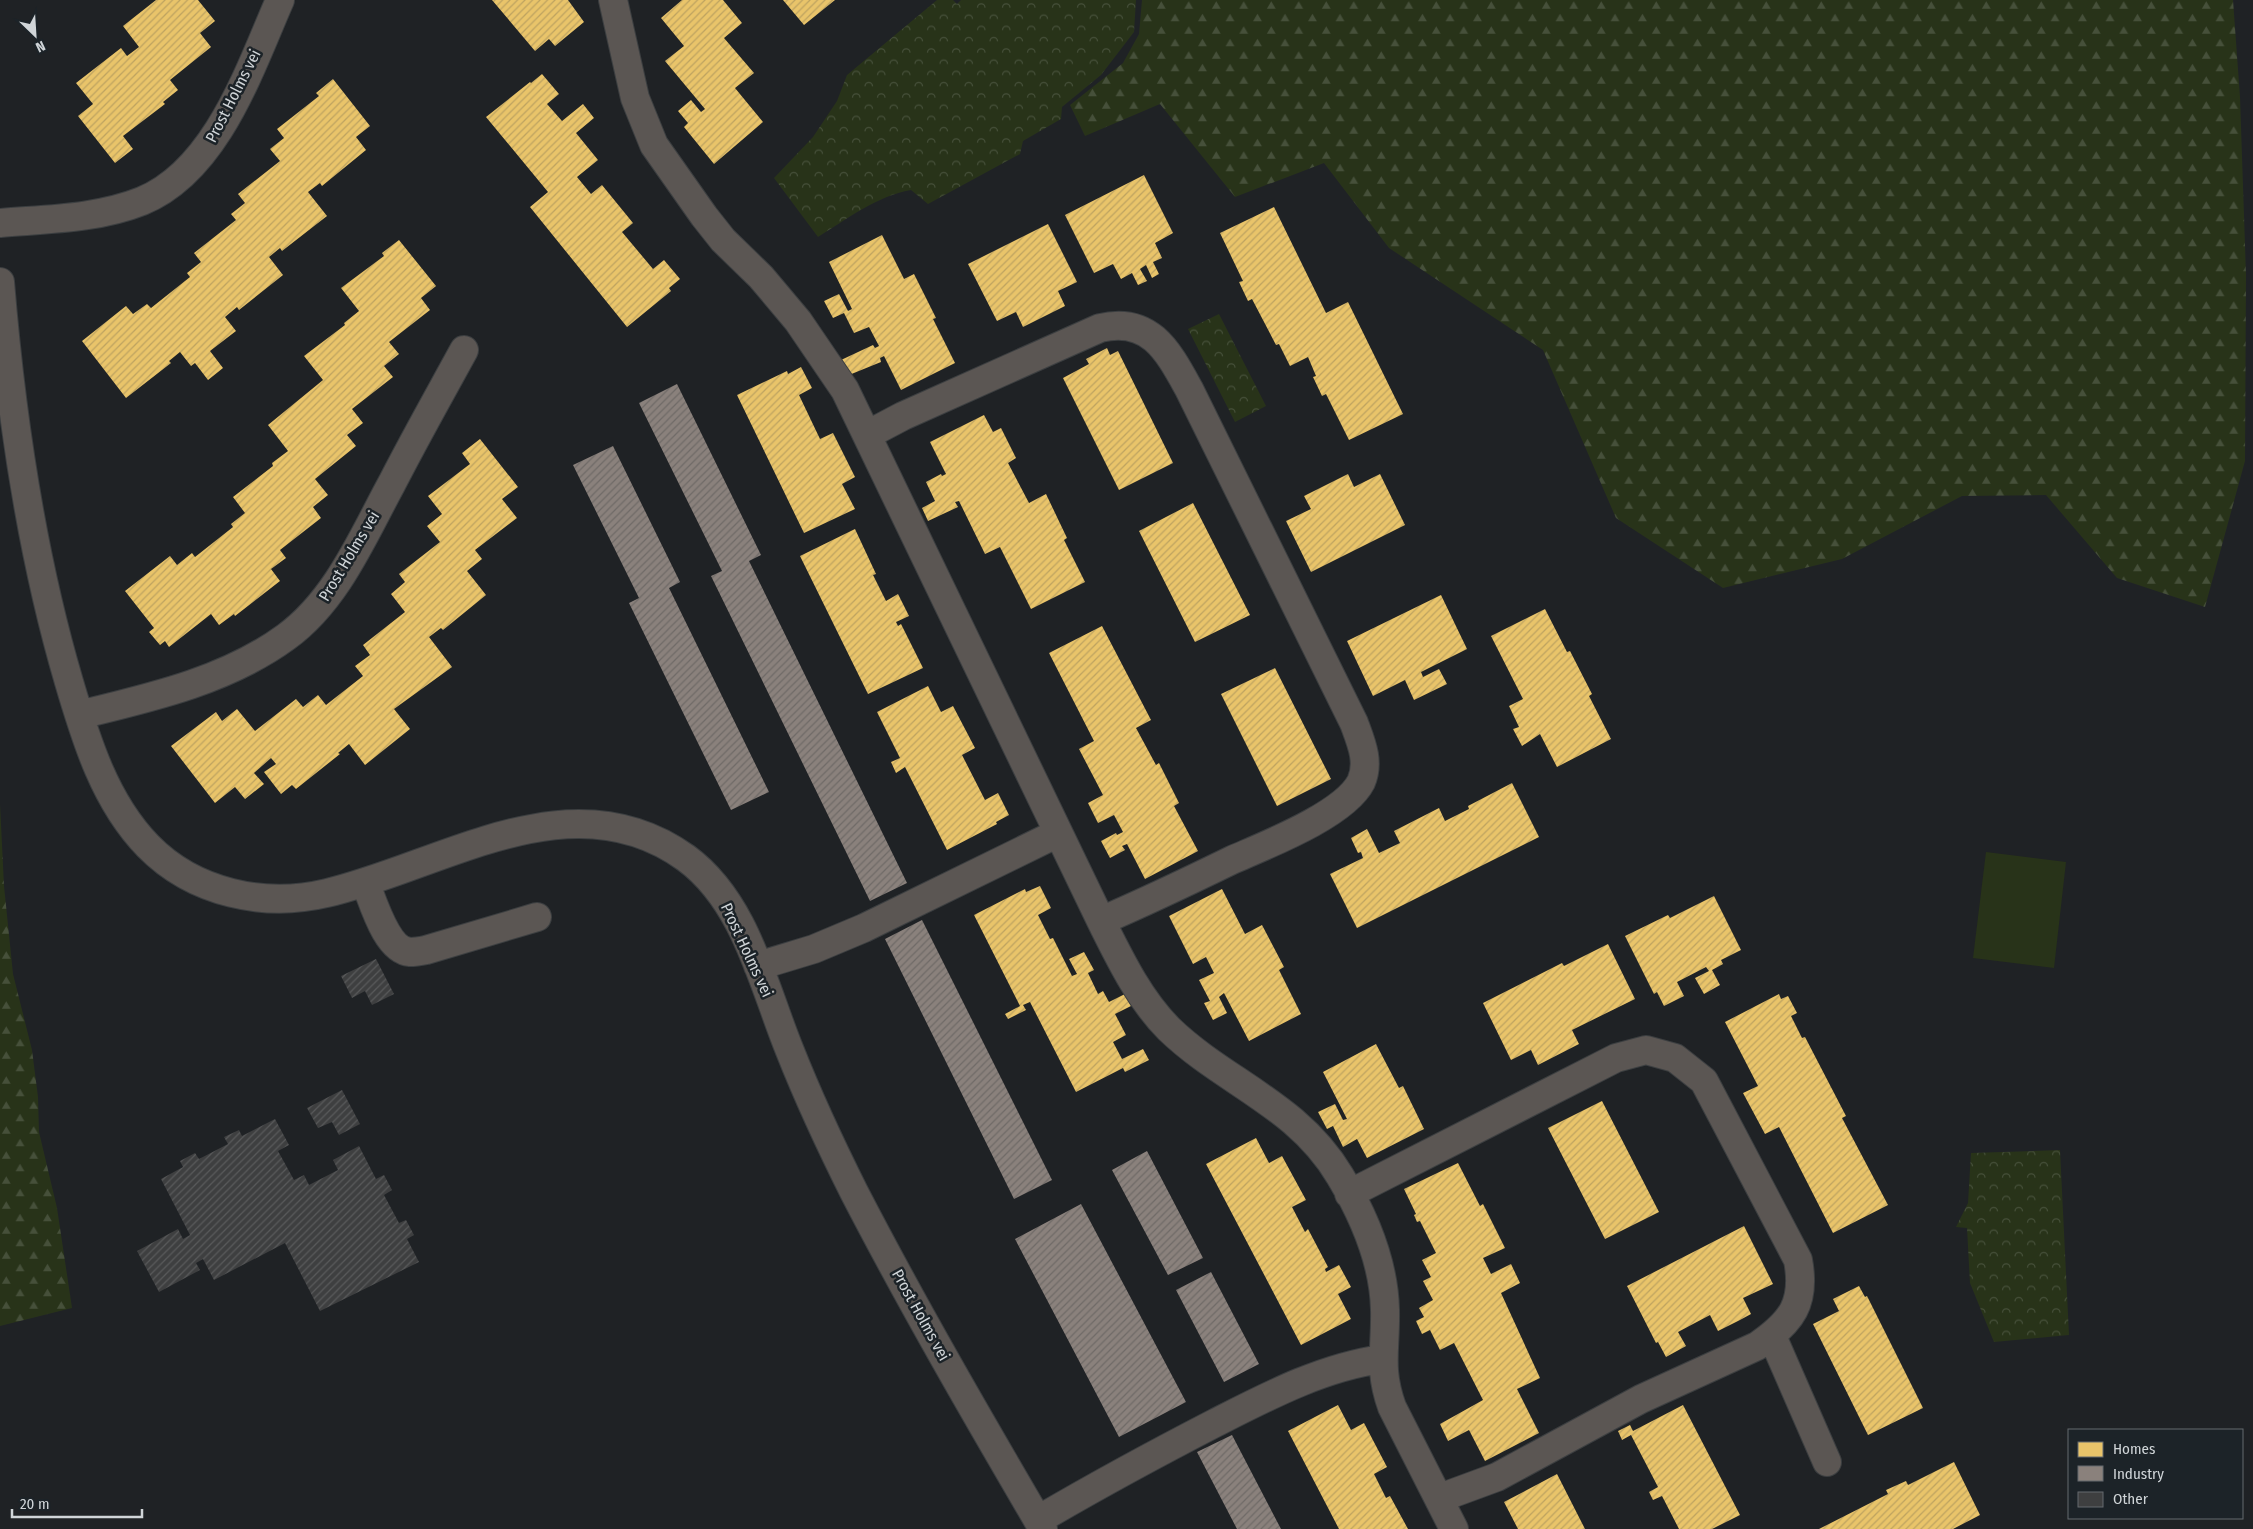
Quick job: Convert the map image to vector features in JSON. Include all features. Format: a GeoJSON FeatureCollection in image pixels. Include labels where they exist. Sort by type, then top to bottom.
{"type":"FeatureCollection","features":[{"type":"Feature","properties":{"kind":"street","name":"Prost Holms vei"},"geometry":{"type":"LineString","coordinates":[[0,223],[73,217],[122,208],[157,193],[176,180],[206,150],[220,126],[238,92],[280,0]]}},
{"type":"Feature","properties":{"kind":"street"},"geometry":{"type":"LineString","coordinates":[[618,1],[635,98],[654,145],[723,240],[761,277],[813,340],[845,390],[1058,833],[1101,921],[1138,990],[1169,1028],[1188,1045],[1285,1113],[1302,1128],[1339,1174],[1350,1194],[1376,1254],[1382,1282],[1385,1310],[1382,1359],[1386,1391],[1392,1407],[1440,1498],[1454,1529]]}},
{"type":"Feature","properties":{"kind":"street","name":"Prost Holms vei"},"geometry":{"type":"LineString","coordinates":[[0,282],[14,405],[34,532],[47,597],[79,715],[103,778],[130,824],[147,845],[165,861],[186,875],[226,892],[280,900],[328,893],[495,837],[530,828],[563,824],[590,824],[616,827],[640,833],[659,841],[691,862],[706,876],[731,908],[758,966],[802,1082],[852,1187],[906,1288],[1040,1524]]}},
{"type":"Feature","properties":{"kind":"street"},"geometry":{"type":"LineString","coordinates":[[867,435],[904,416],[1100,328],[1117,324],[1135,326],[1150,334],[1160,343],[1174,362],[1189,389],[1354,723],[1364,749],[1365,766],[1361,781],[1343,803],[1304,826],[1101,921]]}},
{"type":"Feature","properties":{"kind":"street","name":"Prost Holms vei"},"geometry":{"type":"LineString","coordinates":[[79,715],[148,698],[219,673],[266,650],[286,638],[304,623],[333,588],[359,545],[464,350]]}},
{"type":"Feature","properties":{"kind":"street"},"geometry":{"type":"LineString","coordinates":[[758,966],[814,949],[864,928],[1058,833]]}},
{"type":"Feature","properties":{"kind":"street"},"geometry":{"type":"LineString","coordinates":[[365,882],[387,934],[393,943],[409,952],[426,950],[536,917]]}},
{"type":"Feature","properties":{"kind":"street"},"geometry":{"type":"LineString","coordinates":[[1350,1194],[1616,1058],[1646,1050],[1675,1058],[1704,1081],[1798,1260],[1802,1279],[1800,1296],[1794,1312],[1772,1336],[1738,1356],[1632,1404],[1497,1477],[1440,1498]]}},
{"type":"Feature","properties":{"kind":"street"},"geometry":{"type":"LineString","coordinates":[[1772,1336],[1827,1462]]}},
{"type":"Feature","properties":{"kind":"street"},"geometry":{"type":"LineString","coordinates":[[1040,1524],[1145,1460],[1278,1392],[1355,1363],[1382,1359]]}},
{"type":"Feature","properties":{"kind":"green space"},"geometry":{"type":"Polygon","coordinates":[[[937,0],[953,0],[957,4],[961,0],[1136,0],[1134,32],[1101,75],[1062,107],[1061,119],[1023,141],[1020,154],[928,204],[911,190],[898,193],[863,209],[818,237],[774,178],[813,137],[837,101],[847,75],[937,0]]]}},
{"type":"Feature","properties":{"kind":"green space"},"geometry":{"type":"Polygon","coordinates":[[[1142,0],[2233,0],[2240,97],[2246,275],[2245,461],[2205,607],[2117,578],[2046,495],[1962,496],[1842,559],[1723,588],[1616,518],[1543,350],[1389,248],[1324,163],[1235,197],[1160,104],[1085,136],[1070,105],[1123,63],[1139,34],[1142,0]]]}},
{"type":"Feature","properties":{"kind":"green space"},"geometry":{"type":"Polygon","coordinates":[[[1219,314],[1266,406],[1235,422],[1188,329],[1219,314]]]}},
{"type":"Feature","properties":{"kind":"green space"},"geometry":{"type":"Polygon","coordinates":[[[0,804],[4,886],[13,974],[32,1050],[38,1097],[39,1132],[57,1208],[72,1308],[0,1326],[0,804]]]}},
{"type":"Feature","properties":{"kind":"green space"},"geometry":{"type":"Polygon","coordinates":[[[1986,852],[2066,862],[2054,968],[1973,958],[1986,852]]]}},
{"type":"Feature","properties":{"kind":"green space"},"geometry":{"type":"Polygon","coordinates":[[[2060,1150],[2069,1335],[1994,1342],[1970,1283],[1967,1228],[1956,1227],[1968,1203],[1971,1153],[2060,1150]]]}},
{"type":"Feature","properties":{"kind":"building: Homes"},"geometry":{"type":"Polygon","coordinates":[[[156,0],[198,0],[215,21],[200,33],[211,47],[170,80],[178,90],[163,102],[165,104],[123,136],[133,149],[115,163],[78,116],[93,104],[76,83],[121,48],[127,56],[139,47],[123,26],[156,0]]]}},
{"type":"Feature","properties":{"kind":"building: Homes"},"geometry":{"type":"Polygon","coordinates":[[[492,0],[568,0],[584,22],[555,46],[549,39],[535,51],[492,0]]]}},
{"type":"Feature","properties":{"kind":"building: Homes"},"geometry":{"type":"Polygon","coordinates":[[[682,0],[723,0],[742,23],[724,38],[754,73],[735,88],[763,122],[714,164],[684,127],[688,123],[678,111],[691,100],[701,112],[705,109],[665,61],[684,46],[661,18],[682,0]]]}},
{"type":"Feature","properties":{"kind":"building: Homes"},"geometry":{"type":"Polygon","coordinates":[[[783,0],[835,0],[804,25],[783,0]]]}},
{"type":"Feature","properties":{"kind":"building: Homes"},"geometry":{"type":"Polygon","coordinates":[[[542,74],[559,94],[547,104],[562,121],[583,104],[594,118],[576,133],[598,160],[577,177],[591,194],[602,185],[633,223],[622,232],[653,269],[664,260],[680,279],[669,288],[671,291],[627,327],[530,207],[548,192],[486,117],[542,74]]]}},
{"type":"Feature","properties":{"kind":"building: Homes"},"geometry":{"type":"Polygon","coordinates":[[[333,79],[370,126],[356,137],[366,150],[322,186],[320,183],[308,192],[327,216],[282,251],[280,248],[269,257],[283,275],[239,310],[237,307],[225,317],[236,331],[210,351],[223,368],[208,380],[195,363],[191,366],[180,352],[169,361],[171,363],[126,398],[82,341],[126,306],[133,314],[147,304],[151,308],[190,277],[187,273],[201,262],[194,253],[236,220],[231,214],[245,203],[238,194],[280,161],[270,149],[284,138],[277,129],[319,96],[316,93],[333,79]]]}},
{"type":"Feature","properties":{"kind":"building: Homes"},"geometry":{"type":"Polygon","coordinates":[[[1144,175],[1173,233],[1155,243],[1162,258],[1153,262],[1159,274],[1152,278],[1146,265],[1140,269],[1147,281],[1138,285],[1132,273],[1121,279],[1113,264],[1094,273],[1065,215],[1144,175]]]}},
{"type":"Feature","properties":{"kind":"building: Homes"},"geometry":{"type":"Polygon","coordinates":[[[1274,207],[1326,313],[1348,302],[1403,414],[1349,440],[1326,394],[1322,396],[1313,377],[1316,376],[1308,357],[1290,366],[1279,344],[1276,345],[1252,299],[1248,301],[1239,282],[1243,281],[1220,233],[1274,207]]]}},
{"type":"Feature","properties":{"kind":"building: Homes"},"geometry":{"type":"Polygon","coordinates":[[[1048,224],[1077,282],[1058,291],[1065,306],[1023,327],[1016,312],[997,321],[968,264],[1048,224]]]}},
{"type":"Feature","properties":{"kind":"building: Homes"},"geometry":{"type":"Polygon","coordinates":[[[882,235],[904,279],[914,274],[936,318],[933,319],[955,363],[901,390],[884,356],[880,358],[881,362],[849,375],[841,360],[873,345],[875,348],[879,346],[869,327],[854,333],[844,313],[833,318],[824,301],[839,294],[848,311],[852,309],[829,262],[882,235]]]}},
{"type":"Feature","properties":{"kind":"building: Homes"},"geometry":{"type":"Polygon","coordinates":[[[399,240],[436,286],[421,298],[430,310],[389,342],[399,354],[384,366],[393,377],[352,409],[363,423],[347,435],[356,446],[315,479],[328,495],[313,507],[321,518],[280,550],[286,558],[271,569],[280,581],[235,616],[234,614],[219,625],[211,614],[169,647],[165,641],[160,645],[149,632],[154,628],[125,591],[170,556],[177,565],[192,553],[195,557],[233,527],[231,524],[245,513],[233,497],[273,466],[272,463],[288,451],[268,425],[323,380],[304,356],[345,325],[344,323],[359,311],[341,288],[384,256],[382,253],[399,240]]]}},
{"type":"Feature","properties":{"kind":"building: Homes"},"geometry":{"type":"Polygon","coordinates":[[[1107,348],[1110,355],[1118,351],[1173,463],[1119,490],[1063,378],[1089,364],[1086,359],[1107,348]]]}},
{"type":"Feature","properties":{"kind":"building: Homes"},"geometry":{"type":"Polygon","coordinates":[[[801,367],[812,388],[799,395],[820,439],[833,433],[855,477],[842,484],[855,509],[804,533],[737,395],[787,371],[788,374],[801,367]]]}},
{"type":"Feature","properties":{"kind":"building: Homes"},"geometry":{"type":"Polygon","coordinates":[[[984,415],[993,432],[1001,428],[1016,458],[1008,463],[1029,503],[1046,494],[1067,538],[1064,540],[1085,582],[1031,609],[1000,547],[985,554],[959,501],[955,502],[958,507],[928,521],[922,508],[935,501],[926,482],[941,474],[942,476],[946,474],[930,442],[984,415]]]}},
{"type":"Feature","properties":{"kind":"building: Homes"},"geometry":{"type":"Polygon","coordinates":[[[480,439],[518,487],[502,499],[517,518],[475,550],[482,559],[467,571],[486,595],[443,630],[441,628],[429,637],[452,667],[394,709],[410,729],[365,765],[349,744],[338,753],[340,754],[296,789],[292,785],[281,794],[264,772],[276,764],[271,758],[254,773],[264,784],[245,799],[235,787],[215,803],[171,746],[216,712],[222,721],[237,709],[255,731],[296,699],[303,707],[318,695],[326,705],[363,676],[355,666],[370,655],[363,645],[405,612],[391,594],[405,582],[399,574],[440,542],[427,526],[442,514],[428,496],[470,464],[462,453],[480,439]]]}},
{"type":"Feature","properties":{"kind":"building: Homes"},"geometry":{"type":"Polygon","coordinates":[[[1348,474],[1354,487],[1380,474],[1405,525],[1311,572],[1286,521],[1311,509],[1304,496],[1348,474]]]}},
{"type":"Feature","properties":{"kind":"building: Homes"},"geometry":{"type":"Polygon","coordinates":[[[1193,503],[1250,615],[1195,642],[1139,531],[1193,503]]]}},
{"type":"Feature","properties":{"kind":"building: Homes"},"geometry":{"type":"Polygon","coordinates":[[[855,529],[876,574],[873,575],[886,601],[898,594],[909,616],[896,622],[898,626],[901,624],[923,668],[868,694],[800,556],[855,529]]]}},
{"type":"Feature","properties":{"kind":"building: Homes"},"geometry":{"type":"Polygon","coordinates":[[[1441,595],[1467,649],[1421,672],[1423,677],[1439,669],[1447,684],[1414,700],[1405,680],[1373,696],[1347,641],[1441,595]]]}},
{"type":"Feature","properties":{"kind":"building: Homes"},"geometry":{"type":"Polygon","coordinates":[[[1545,609],[1567,652],[1570,651],[1592,694],[1589,696],[1611,739],[1557,767],[1540,734],[1522,746],[1513,729],[1519,727],[1509,706],[1523,699],[1491,636],[1545,609]]]}},
{"type":"Feature","properties":{"kind":"building: Homes"},"geometry":{"type":"Polygon","coordinates":[[[1102,626],[1151,720],[1136,728],[1156,765],[1159,763],[1179,803],[1174,806],[1198,851],[1145,879],[1127,844],[1122,846],[1125,850],[1110,858],[1101,841],[1116,833],[1117,835],[1123,832],[1114,815],[1098,823],[1088,803],[1103,795],[1079,749],[1094,741],[1049,653],[1102,626]]]}},
{"type":"Feature","properties":{"kind":"building: Homes"},"geometry":{"type":"Polygon","coordinates":[[[1275,668],[1331,779],[1277,806],[1221,694],[1275,668]]]}},
{"type":"Feature","properties":{"kind":"building: Homes"},"geometry":{"type":"Polygon","coordinates":[[[928,686],[941,712],[953,706],[975,748],[962,755],[985,800],[998,793],[1009,815],[996,822],[997,824],[947,850],[905,767],[896,773],[891,762],[900,758],[877,712],[928,686]]]}},
{"type":"Feature","properties":{"kind":"building: Homes"},"geometry":{"type":"Polygon","coordinates":[[[1512,783],[1539,837],[1357,928],[1330,874],[1363,858],[1361,852],[1358,853],[1351,838],[1367,829],[1379,853],[1400,843],[1394,831],[1439,808],[1445,821],[1469,809],[1468,806],[1512,783]]]}},
{"type":"Feature","properties":{"kind":"building: Homes"},"geometry":{"type":"Polygon","coordinates":[[[1040,886],[1051,908],[1038,915],[1050,939],[1053,938],[1072,976],[1077,974],[1069,959],[1084,952],[1094,970],[1088,973],[1098,994],[1103,991],[1109,1002],[1125,994],[1131,1006],[1115,1014],[1126,1035],[1113,1042],[1122,1059],[1143,1049],[1149,1060],[1125,1072],[1123,1068],[1076,1092],[1030,1002],[1023,1005],[1026,1010],[1008,1019],[1005,1014],[1020,1006],[974,915],[1025,889],[1026,892],[1040,886]]]}},
{"type":"Feature","properties":{"kind":"building: Homes"},"geometry":{"type":"Polygon","coordinates":[[[1222,889],[1245,934],[1262,925],[1284,967],[1279,970],[1301,1014],[1249,1041],[1224,993],[1219,997],[1227,1013],[1213,1020],[1204,1003],[1210,1001],[1199,980],[1214,973],[1206,957],[1193,964],[1169,916],[1222,889]]]}},
{"type":"Feature","properties":{"kind":"building: Homes"},"geometry":{"type":"Polygon","coordinates":[[[1714,896],[1741,950],[1721,960],[1723,964],[1712,970],[1720,985],[1704,994],[1695,978],[1709,971],[1706,967],[1677,982],[1684,996],[1664,1006],[1657,992],[1654,994],[1625,936],[1668,915],[1670,918],[1714,896]]]}},
{"type":"Feature","properties":{"kind":"building: Homes"},"geometry":{"type":"Polygon","coordinates":[[[1608,944],[1635,999],[1572,1030],[1579,1044],[1538,1065],[1531,1050],[1511,1060],[1483,1003],[1562,963],[1564,966],[1608,944]]]}},
{"type":"Feature","properties":{"kind":"building: Homes"},"geometry":{"type":"Polygon","coordinates":[[[1779,994],[1781,999],[1788,996],[1797,1013],[1791,1016],[1802,1038],[1805,1037],[1846,1116],[1842,1118],[1888,1205],[1833,1233],[1779,1127],[1765,1134],[1743,1093],[1758,1086],[1725,1022],[1779,994]]]}},
{"type":"Feature","properties":{"kind":"building: Homes"},"geometry":{"type":"Polygon","coordinates":[[[1376,1044],[1399,1088],[1403,1086],[1424,1129],[1367,1158],[1357,1139],[1343,1147],[1333,1126],[1327,1129],[1318,1112],[1335,1104],[1343,1120],[1347,1119],[1323,1072],[1376,1044]]]}},
{"type":"Feature","properties":{"kind":"building: Homes"},"geometry":{"type":"Polygon","coordinates":[[[1602,1101],[1659,1212],[1605,1239],[1548,1128],[1602,1101]]]}},
{"type":"Feature","properties":{"kind":"building: Homes"},"geometry":{"type":"Polygon","coordinates":[[[1256,1138],[1269,1163],[1282,1156],[1306,1200],[1292,1207],[1305,1232],[1308,1229],[1328,1267],[1325,1269],[1326,1272],[1339,1265],[1351,1287],[1338,1294],[1351,1319],[1301,1345],[1206,1164],[1256,1138]]]}},
{"type":"Feature","properties":{"kind":"building: Homes"},"geometry":{"type":"Polygon","coordinates":[[[1458,1163],[1480,1206],[1483,1204],[1505,1248],[1483,1258],[1491,1274],[1511,1264],[1520,1283],[1501,1293],[1540,1378],[1517,1389],[1539,1433],[1485,1461],[1469,1430],[1448,1441],[1440,1424],[1483,1400],[1454,1343],[1440,1350],[1430,1330],[1422,1334],[1416,1321],[1424,1317],[1419,1308],[1433,1300],[1423,1281],[1431,1277],[1422,1260],[1436,1253],[1420,1221],[1417,1222],[1414,1215],[1416,1214],[1404,1189],[1458,1163]]]}},
{"type":"Feature","properties":{"kind":"building: Homes"},"geometry":{"type":"Polygon","coordinates":[[[1744,1226],[1773,1284],[1743,1298],[1751,1314],[1740,1320],[1718,1331],[1710,1315],[1678,1332],[1686,1346],[1666,1357],[1658,1342],[1656,1343],[1627,1286],[1744,1226]]]}},
{"type":"Feature","properties":{"kind":"building: Homes"},"geometry":{"type":"Polygon","coordinates":[[[1859,1286],[1865,1297],[1867,1296],[1923,1408],[1868,1435],[1813,1324],[1839,1311],[1833,1299],[1859,1286]]]}},
{"type":"Feature","properties":{"kind":"building: Homes"},"geometry":{"type":"Polygon","coordinates":[[[1338,1405],[1351,1430],[1364,1423],[1387,1467],[1374,1474],[1386,1498],[1390,1496],[1408,1529],[1339,1529],[1288,1431],[1338,1405]]]}},
{"type":"Feature","properties":{"kind":"building: Homes"},"geometry":{"type":"Polygon","coordinates":[[[1683,1405],[1740,1515],[1712,1529],[1679,1529],[1662,1496],[1653,1500],[1649,1492],[1658,1487],[1631,1435],[1622,1440],[1618,1431],[1630,1425],[1633,1431],[1683,1405]]]}},
{"type":"Feature","properties":{"kind":"building: Homes"},"geometry":{"type":"Polygon","coordinates":[[[1954,1462],[1980,1515],[1953,1529],[1819,1529],[1888,1494],[1886,1490],[1906,1481],[1908,1485],[1954,1462]]]}},
{"type":"Feature","properties":{"kind":"building: Homes"},"geometry":{"type":"Polygon","coordinates":[[[1557,1474],[1585,1529],[1518,1529],[1504,1502],[1557,1474]]]}},
{"type":"Feature","properties":{"kind":"building: Industry"},"geometry":{"type":"Polygon","coordinates":[[[677,384],[761,555],[749,561],[907,883],[870,901],[711,576],[722,571],[639,403],[677,384]]]}},
{"type":"Feature","properties":{"kind":"building: Industry"},"geometry":{"type":"Polygon","coordinates":[[[613,446],[680,582],[669,588],[769,792],[731,810],[629,603],[639,598],[573,465],[613,446]]]}},
{"type":"Feature","properties":{"kind":"building: Industry"},"geometry":{"type":"Polygon","coordinates":[[[922,920],[1052,1180],[1014,1199],[885,939],[922,920]]]}},
{"type":"Feature","properties":{"kind":"building: Industry"},"geometry":{"type":"Polygon","coordinates":[[[1147,1151],[1203,1258],[1168,1275],[1112,1170],[1147,1151]]]}},
{"type":"Feature","properties":{"kind":"building: Industry"},"geometry":{"type":"Polygon","coordinates":[[[1081,1204],[1186,1402],[1119,1437],[1015,1239],[1081,1204]]]}},
{"type":"Feature","properties":{"kind":"building: Industry"},"geometry":{"type":"Polygon","coordinates":[[[1211,1272],[1259,1364],[1224,1382],[1176,1290],[1211,1272]]]}},
{"type":"Feature","properties":{"kind":"building: Industry"},"geometry":{"type":"Polygon","coordinates":[[[1232,1435],[1281,1529],[1237,1529],[1197,1452],[1232,1435]]]}},
{"type":"Feature","properties":{"kind":"building: Other"},"geometry":{"type":"Polygon","coordinates":[[[376,959],[394,994],[372,1005],[365,991],[352,998],[341,976],[376,959]]]}},
{"type":"Feature","properties":{"kind":"building: Other"},"geometry":{"type":"Polygon","coordinates":[[[342,1090],[360,1124],[339,1135],[332,1122],[318,1128],[307,1108],[342,1090]]]}},
{"type":"Feature","properties":{"kind":"building: Other"},"geometry":{"type":"Polygon","coordinates":[[[275,1119],[289,1145],[278,1151],[294,1180],[304,1175],[309,1185],[338,1170],[333,1160],[359,1146],[376,1179],[384,1175],[392,1190],[384,1195],[399,1223],[406,1220],[414,1235],[407,1239],[419,1262],[320,1311],[285,1243],[214,1280],[203,1259],[196,1263],[200,1270],[159,1292],[137,1251],[178,1229],[183,1239],[190,1235],[161,1179],[183,1167],[180,1161],[195,1153],[199,1159],[228,1144],[224,1137],[239,1130],[242,1136],[275,1119]]]}}]}
